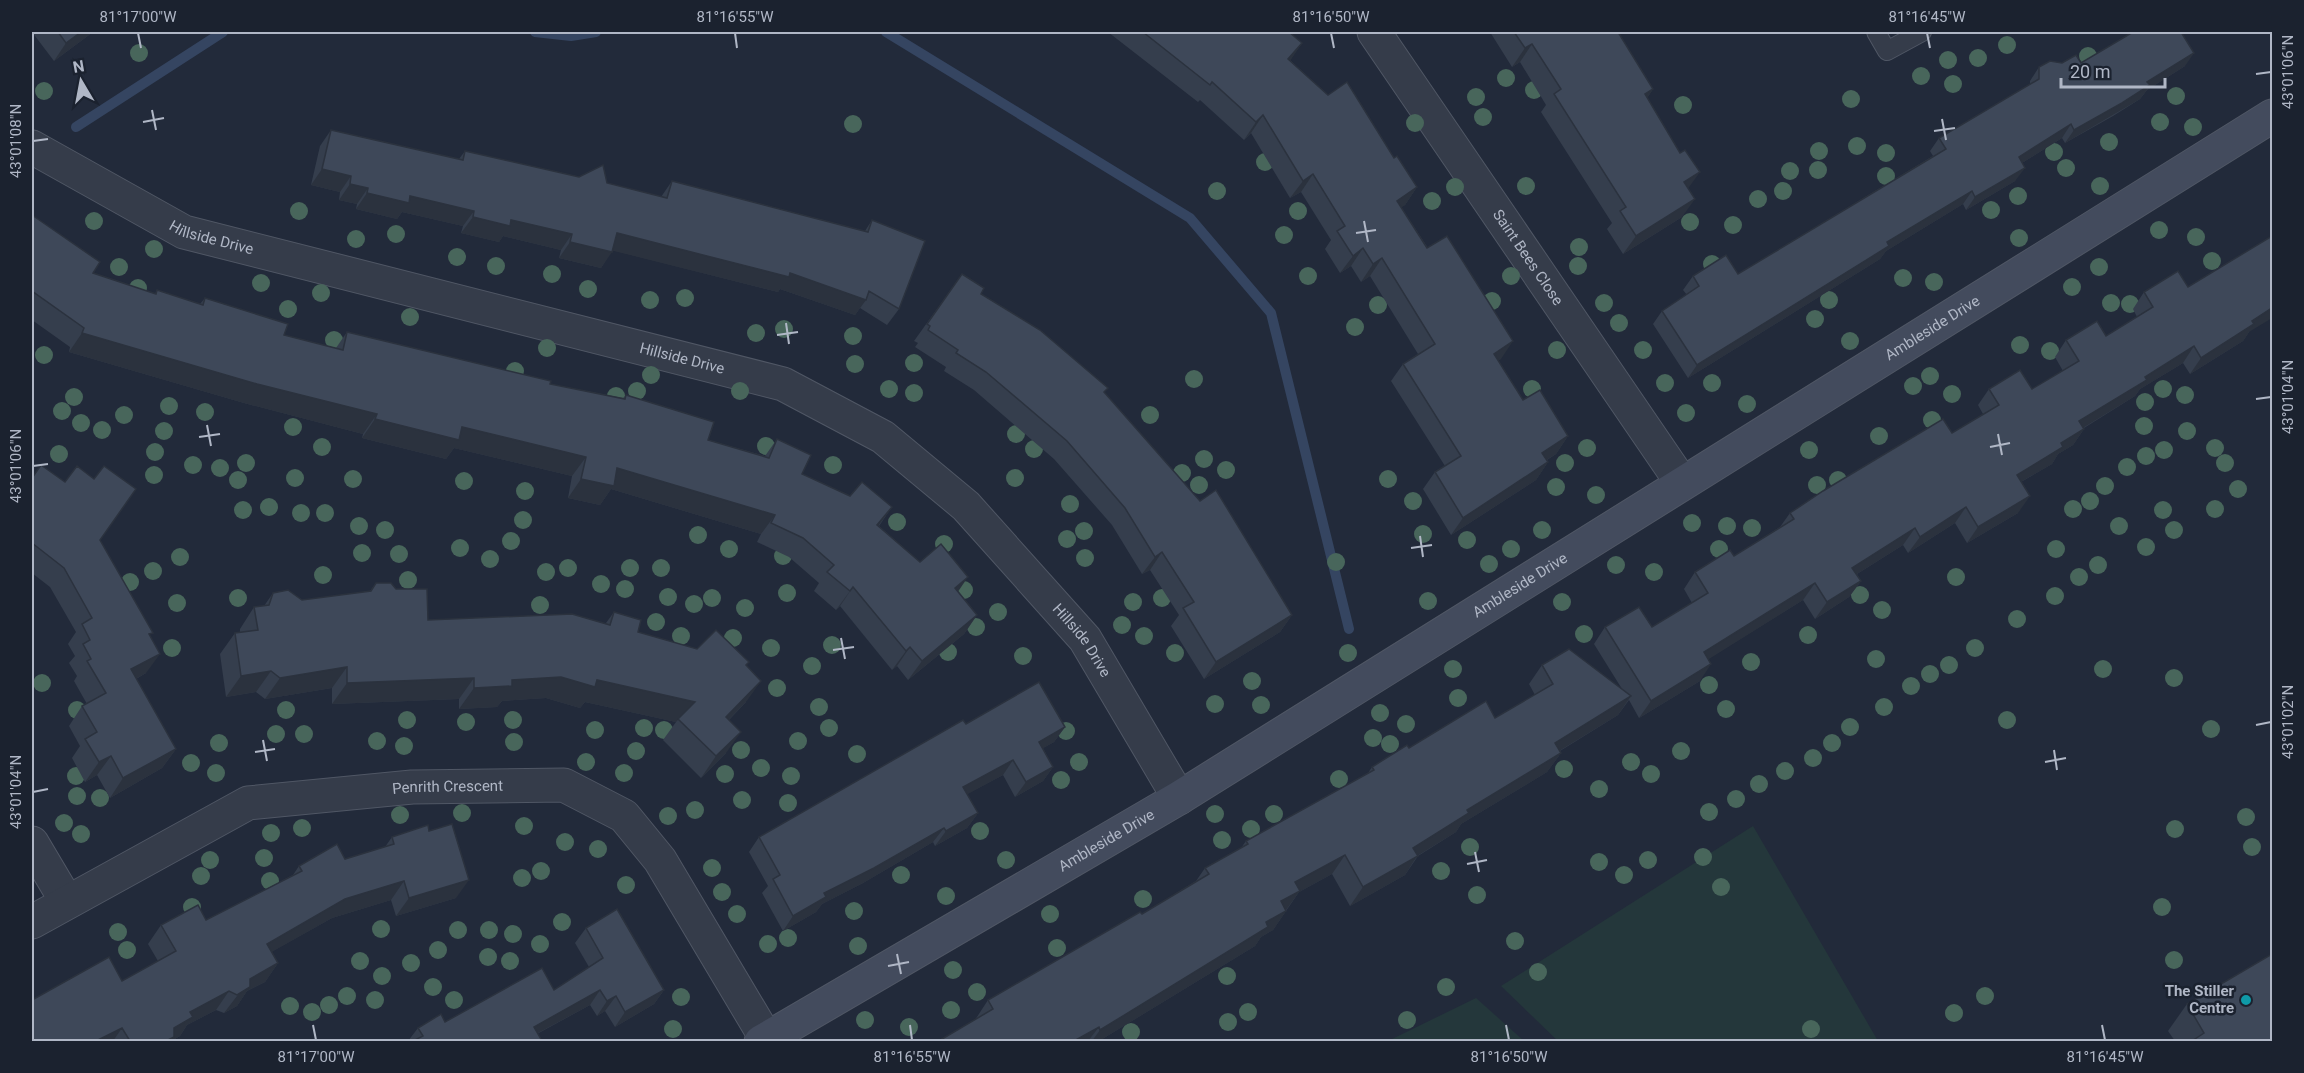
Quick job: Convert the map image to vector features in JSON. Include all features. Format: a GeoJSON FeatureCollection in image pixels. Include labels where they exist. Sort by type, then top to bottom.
{"type":"FeatureCollection","features":[{"type":"Feature","properties":{"kind":"street","name":"Saint Bees Close"},"geometry":{"type":"LineString","coordinates":[[1374,32],[1682,483]]}},
{"type":"Feature","properties":{"kind":"street","name":"Ambleside Drive"},"geometry":{"type":"LineString","coordinates":[[764,1040],[1179,798],[2272,116]]}},
{"type":"Feature","properties":{"kind":"street","name":"Hillside Drive"},"geometry":{"type":"LineString","coordinates":[[32,147],[184,232],[783,384],[883,437],[966,506],[1086,639],[1179,798]]}},
{"type":"Feature","properties":{"kind":"street","name":"Penrith Crescent"},"geometry":{"type":"LineString","coordinates":[[32,922],[248,803],[412,787],[564,785],[624,816],[660,860],[764,1040]]}},
{"type":"Feature","properties":{"kind":"street"},"geometry":{"type":"LineString","coordinates":[[32,843],[67,902]]}},
{"type":"Feature","properties":{"kind":"lane"},"geometry":{"type":"LineString","coordinates":[[1876,32],[1887,51],[1922,32]]}},
{"type":"Feature","properties":{"kind":"green space"},"geometry":{"type":"Polygon","coordinates":[[[1753,826],[1878,1041],[1558,1041],[1501,986],[1753,826]]]}},
{"type":"Feature","properties":{"kind":"green space"},"geometry":{"type":"Polygon","coordinates":[[[1476,998],[1524,1041],[1388,1041],[1476,998]]]}},
{"type":"Feature","properties":{"kind":"building"},"geometry":{"type":"Polygon","coordinates":[[[58,32],[81,32],[66,43],[58,32]]]}},
{"type":"Feature","properties":{"kind":"building"},"geometry":{"type":"Polygon","coordinates":[[[1143,32],[1289,32],[1302,43],[1288,59],[1328,95],[1347,82],[1394,158],[1397,156],[1417,187],[1397,201],[1427,248],[1447,236],[1513,341],[1494,354],[1523,400],[1540,390],[1568,436],[1542,453],[1548,462],[1463,518],[1435,472],[1461,456],[1403,364],[1435,344],[1382,258],[1373,264],[1363,248],[1353,256],[1337,231],[1345,226],[1313,174],[1303,181],[1263,115],[1256,122],[1212,82],[1210,85],[1143,32]]]}},
{"type":"Feature","properties":{"kind":"building"},"geometry":{"type":"Polygon","coordinates":[[[1514,32],[1618,32],[1653,89],[1645,94],[1680,153],[1685,150],[1700,172],[1684,182],[1695,199],[1636,236],[1620,211],[1626,207],[1554,94],[1561,89],[1532,44],[1525,48],[1514,32]]]}},
{"type":"Feature","properties":{"kind":"building"},"geometry":{"type":"Polygon","coordinates":[[[2133,32],[2181,32],[2194,53],[2147,82],[2150,85],[2122,103],[2074,130],[2071,124],[2019,157],[2025,168],[1975,197],[1972,191],[1887,242],[1889,246],[1697,365],[1662,311],[1699,286],[1693,276],[1726,255],[1738,274],[1946,149],[1939,138],[2039,79],[2039,67],[2050,61],[2062,63],[2076,55],[2081,63],[2133,32]]]}},
{"type":"Feature","properties":{"kind":"building"},"geometry":{"type":"Polygon","coordinates":[[[331,130],[463,160],[465,151],[579,177],[603,165],[607,183],[667,198],[672,181],[868,232],[872,220],[925,241],[899,309],[869,291],[866,300],[790,273],[789,277],[617,233],[612,252],[570,242],[572,234],[511,220],[510,226],[473,217],[474,211],[410,196],[409,203],[367,193],[368,188],[350,184],[351,176],[322,169],[331,130]]]}},
{"type":"Feature","properties":{"kind":"building"},"geometry":{"type":"Polygon","coordinates":[[[32,215],[100,262],[93,273],[156,294],[157,290],[203,305],[205,298],[288,324],[284,335],[343,350],[347,332],[551,381],[550,384],[625,399],[626,395],[714,422],[708,440],[769,458],[777,439],[811,455],[802,474],[850,496],[862,482],[892,507],[877,525],[920,562],[941,544],[968,577],[955,588],[977,615],[922,661],[910,647],[906,651],[853,587],[850,591],[827,572],[834,565],[803,538],[771,523],[775,515],[617,468],[614,486],[581,479],[586,457],[462,427],[459,440],[375,419],[377,414],[257,384],[82,333],[84,328],[32,291],[32,215]]]}},
{"type":"Feature","properties":{"kind":"building"},"geometry":{"type":"Polygon","coordinates":[[[2272,236],[2272,308],[2252,321],[2254,324],[2201,358],[2194,346],[2145,377],[2147,380],[2079,421],[2084,429],[2061,443],[2063,447],[2017,475],[2030,496],[1978,527],[1966,507],[1920,537],[1915,528],[1852,568],[1861,581],[1827,602],[1815,583],[1704,652],[1711,664],[1651,701],[1605,627],[1639,607],[1652,627],[1708,593],[1695,572],[1730,550],[1734,556],[1794,519],[1790,513],[1823,491],[1943,419],[1952,433],[1999,405],[1989,389],[2020,370],[2032,389],[2079,361],[2066,340],[2097,321],[2106,336],[2153,307],[2144,292],[2178,271],[2188,287],[2272,236]]]}},
{"type":"Feature","properties":{"kind":"building"},"geometry":{"type":"Polygon","coordinates":[[[962,274],[984,288],[981,294],[1040,330],[1108,388],[1104,392],[1200,501],[1216,490],[1292,615],[1216,662],[1183,608],[1194,602],[1162,552],[1155,557],[1125,508],[1067,441],[986,372],[956,353],[958,350],[928,330],[930,326],[927,324],[962,274]]]}},
{"type":"Feature","properties":{"kind":"building"},"geometry":{"type":"Polygon","coordinates":[[[41,465],[65,482],[77,466],[94,479],[104,466],[136,489],[100,540],[153,633],[149,634],[160,654],[131,669],[176,749],[123,778],[111,756],[99,762],[85,739],[97,732],[82,706],[106,693],[87,661],[91,659],[83,644],[90,640],[82,624],[92,618],[64,568],[32,543],[32,478],[41,465]]]}},
{"type":"Feature","properties":{"kind":"building"},"geometry":{"type":"Polygon","coordinates":[[[376,583],[391,583],[396,589],[427,589],[428,620],[572,614],[610,625],[614,612],[641,620],[638,632],[697,649],[716,630],[749,662],[746,665],[761,681],[726,717],[741,732],[716,756],[678,719],[695,702],[597,680],[595,687],[561,677],[512,680],[512,686],[474,688],[474,678],[347,683],[347,667],[280,678],[271,671],[241,676],[235,633],[258,630],[254,607],[269,605],[273,593],[288,590],[302,600],[371,591],[376,583]]]}},
{"type":"Feature","properties":{"kind":"building"},"geometry":{"type":"Polygon","coordinates":[[[1569,649],[1631,696],[1555,743],[1561,753],[1467,810],[1469,813],[1413,848],[1418,856],[1363,887],[1345,855],[1295,882],[1300,891],[1281,901],[1286,911],[1266,922],[1268,927],[1100,1030],[1099,1027],[1074,1041],[944,1041],[942,1039],[993,1009],[988,1000],[1209,874],[1205,868],[1248,844],[1246,841],[1374,770],[1372,767],[1407,745],[1409,748],[1486,701],[1495,718],[1553,684],[1542,665],[1569,649]]]}},
{"type":"Feature","properties":{"kind":"building"},"geometry":{"type":"Polygon","coordinates":[[[1039,682],[1065,727],[1039,742],[1053,767],[1026,782],[1013,760],[963,787],[978,813],[946,831],[944,828],[874,868],[824,893],[826,897],[793,916],[773,879],[780,875],[759,837],[963,720],[966,724],[1039,682]]]}},
{"type":"Feature","properties":{"kind":"building"},"geometry":{"type":"Polygon","coordinates":[[[452,824],[469,880],[409,898],[404,881],[345,899],[267,944],[278,963],[250,979],[250,987],[237,995],[229,991],[190,1012],[193,1017],[174,1028],[174,1037],[166,1041],[130,1041],[122,1028],[96,1041],[32,1041],[32,1000],[109,957],[122,981],[176,951],[161,925],[198,905],[206,920],[302,871],[299,866],[337,844],[345,859],[394,844],[392,837],[428,825],[429,831],[452,824]]]}},
{"type":"Feature","properties":{"kind":"building"},"geometry":{"type":"Polygon","coordinates":[[[617,909],[664,990],[625,1012],[616,996],[607,1001],[600,990],[534,1027],[542,1041],[413,1041],[423,1036],[418,1028],[441,1014],[445,1022],[542,968],[554,990],[603,958],[586,928],[617,909]]]}},
{"type":"Feature","properties":{"kind":"building","name":"The Stiller Centre"},"geometry":{"type":"Polygon","coordinates":[[[2272,954],[2272,1041],[2192,1041],[2204,1033],[2187,1004],[2272,954]]]}},
{"type":"Feature","properties":{"kind":"waterway"},"geometry":{"type":"LineString","coordinates":[[76,127],[223,32]]}},
{"type":"Feature","properties":{"kind":"waterway"},"geometry":{"type":"LineString","coordinates":[[535,32],[571,36],[596,32]]}},
{"type":"Feature","properties":{"kind":"waterway"},"geometry":{"type":"LineString","coordinates":[[886,32],[1190,218],[1271,313],[1349,629]]}},
{"type":"Feature","properties":{"kind":"place","name":"The Stiller Centre"},"geometry":{"type":"Point","coordinates":[2246,1000]}}]}
